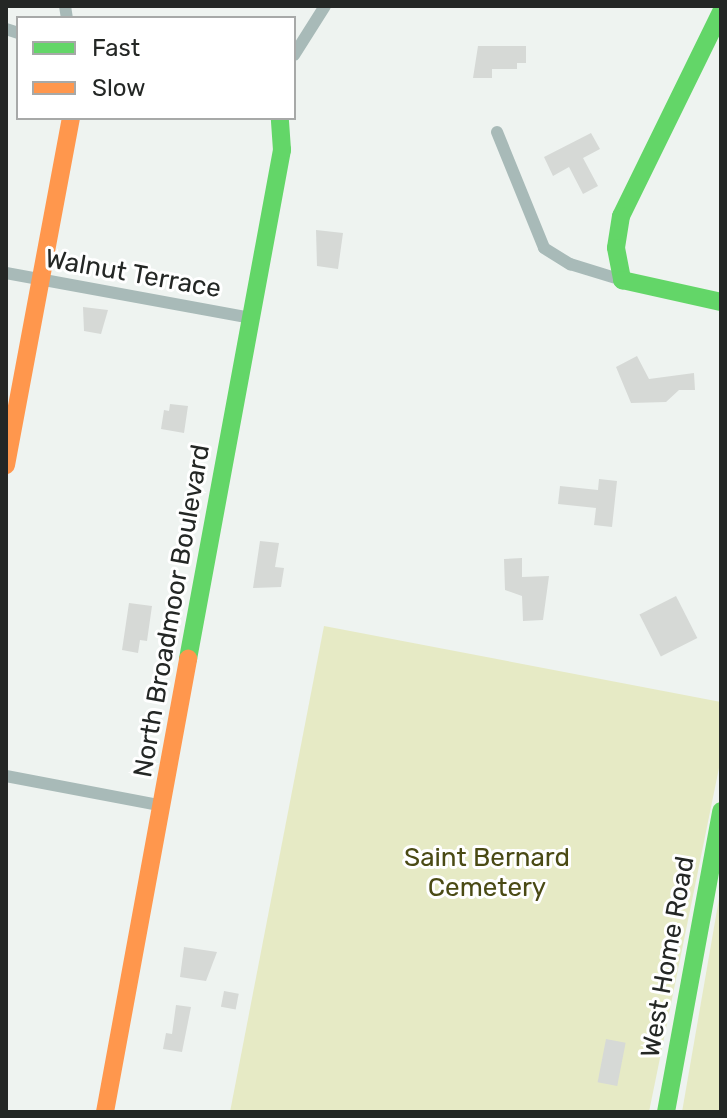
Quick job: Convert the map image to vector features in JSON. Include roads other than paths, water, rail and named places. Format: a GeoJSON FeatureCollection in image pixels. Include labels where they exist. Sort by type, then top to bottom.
{"type":"FeatureCollection","features":[{"type":"Feature","properties":{"kind":"street"},"geometry":{"type":"LineString","coordinates":[[296,52],[325,6]]}},
{"type":"Feature","properties":{"kind":"street"},"geometry":{"type":"LineString","coordinates":[[622,280],[616,248],[621,216],[721,12]]}},
{"type":"Feature","properties":{"kind":"street"},"geometry":{"type":"LineString","coordinates":[[6,465],[71,120]]}},
{"type":"Feature","properties":{"kind":"street","name":"North Broadmoor Boulevard"},"geometry":{"type":"LineString","coordinates":[[105,1112],[282,150],[280,120]]}},
{"type":"Feature","properties":{"kind":"street"},"geometry":{"type":"LineString","coordinates":[[497,132],[544,248],[570,264],[622,280],[721,302]]}},
{"type":"Feature","properties":{"kind":"street","name":"Walnut Terrace"},"geometry":{"type":"LineString","coordinates":[[6,273],[252,318]]}},
{"type":"Feature","properties":{"kind":"street"},"geometry":{"type":"LineString","coordinates":[[6,776],[163,806]]}},
{"type":"Feature","properties":{"kind":"street","name":"West Home Road"},"geometry":{"type":"LineString","coordinates":[[666,1112],[721,811]]}},
{"type":"Feature","properties":{"kind":"park label","name":"Saint Bernard Cemetery"},"geometry":{"type":"Point","coordinates":[487,873]}}]}
